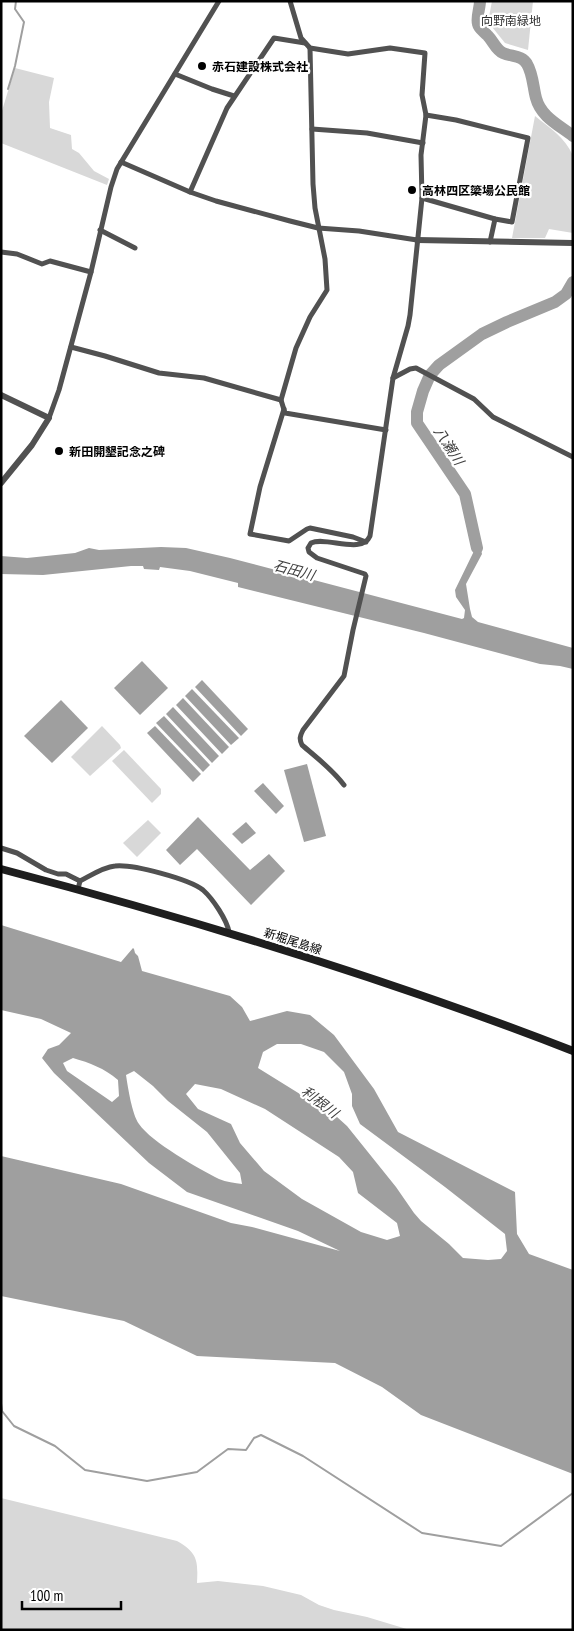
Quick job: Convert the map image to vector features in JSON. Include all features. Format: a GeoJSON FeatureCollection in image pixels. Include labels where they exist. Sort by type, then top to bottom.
{"type":"FeatureCollection","features":[{"type":"Feature","properties":{"kind":"main road","name":"新堀尾島線"},"geometry":{"type":"LineString","coordinates":[[1,869],[79,885],[371,977],[573,1051]]}},
{"type":"Feature","properties":{"kind":"street"},"geometry":{"type":"LineString","coordinates":[[1,483],[32,445],[49,418],[71,347],[111,187],[121,162],[219,1]]}},
{"type":"Feature","properties":{"kind":"street"},"geometry":{"type":"LineString","coordinates":[[290,1],[301,38],[310,48],[348,54],[390,48],[425,53],[422,96],[426,115],[422,155],[422,198],[408,326],[393,378],[370,536],[366,542],[353,545],[319,541],[311,543],[308,548],[309,552],[318,558],[365,574],[367,578],[354,624],[344,676],[303,730],[300,741],[302,745],[336,774],[344,785]]}},
{"type":"Feature","properties":{"kind":"street"},"geometry":{"type":"LineString","coordinates":[[190,192],[227,108],[274,38],[305,43]]}},
{"type":"Feature","properties":{"kind":"street"},"geometry":{"type":"LineString","coordinates":[[310,48],[313,184],[318,228],[325,259],[327,290],[310,317],[296,348],[281,400],[286,413],[386,430]]}},
{"type":"Feature","properties":{"kind":"street"},"geometry":{"type":"LineString","coordinates":[[175,74],[234,96]]}},
{"type":"Feature","properties":{"kind":"street"},"geometry":{"type":"LineString","coordinates":[[422,198],[512,222],[528,138],[456,120],[426,115]]}},
{"type":"Feature","properties":{"kind":"street"},"geometry":{"type":"LineString","coordinates":[[312,129],[367,133],[423,143]]}},
{"type":"Feature","properties":{"kind":"street"},"geometry":{"type":"LineString","coordinates":[[121,162],[190,192],[247,210],[318,228],[359,231],[417,240],[572,243]]}},
{"type":"Feature","properties":{"kind":"street"},"geometry":{"type":"LineString","coordinates":[[490,242],[495,219]]}},
{"type":"Feature","properties":{"kind":"street"},"geometry":{"type":"LineString","coordinates":[[100,230],[135,248]]}},
{"type":"Feature","properties":{"kind":"street"},"geometry":{"type":"LineString","coordinates":[[1,252],[17,254],[42,264],[50,261],[91,272]]}},
{"type":"Feature","properties":{"kind":"street"},"geometry":{"type":"LineString","coordinates":[[71,347],[158,373],[204,378],[281,400]]}},
{"type":"Feature","properties":{"kind":"street"},"geometry":{"type":"LineString","coordinates":[[393,378],[410,368],[416,368],[474,399],[493,417],[573,457]]}},
{"type":"Feature","properties":{"kind":"street"},"geometry":{"type":"LineString","coordinates":[[1,395],[49,418]]}},
{"type":"Feature","properties":{"kind":"street"},"geometry":{"type":"LineString","coordinates":[[284,408],[260,487],[250,534],[289,541],[307,529],[316,528],[366,542]]}},
{"type":"Feature","properties":{"kind":"street"},"geometry":{"type":"LineString","coordinates":[[1,848],[17,853],[46,870],[58,874],[66,874],[79,885],[113,866],[128,866],[196,885],[203,890],[226,921],[229,932]]}},
{"type":"Feature","properties":{"kind":"green space","name":"向野南緑地"},"geometry":{"type":"Polygon","coordinates":[[[492,1],[533,1],[528,50],[505,43],[488,22],[492,1]]]}},
{"type":"Feature","properties":{"kind":"green space"},"geometry":{"type":"Polygon","coordinates":[[[15,68],[54,78],[49,102],[50,128],[71,135],[72,149],[79,153],[94,171],[109,179],[107,185],[1,143],[1,114],[15,68]]]}},
{"type":"Feature","properties":{"kind":"green space"},"geometry":{"type":"Polygon","coordinates":[[[535,116],[566,143],[573,156],[573,233],[549,229],[545,238],[512,238],[535,116]]]}},
{"type":"Feature","properties":{"kind":"green space"},"geometry":{"type":"Polygon","coordinates":[[[102,726],[121,748],[90,776],[71,757],[102,726]]]}},
{"type":"Feature","properties":{"kind":"green space"},"geometry":{"type":"Polygon","coordinates":[[[124,750],[161,789],[161,794],[152,803],[112,761],[124,750]]]}},
{"type":"Feature","properties":{"kind":"green space"},"geometry":{"type":"Polygon","coordinates":[[[148,820],[161,833],[137,857],[123,843],[148,820]]]}},
{"type":"Feature","properties":{"kind":"green space"},"geometry":{"type":"Polygon","coordinates":[[[1,1498],[177,1541],[184,1545],[195,1558],[197,1563],[197,1583],[218,1581],[263,1586],[301,1595],[319,1605],[334,1610],[367,1617],[410,1630],[1,1630],[1,1498]]]}},
{"type":"Feature","properties":{"kind":"shaded area"},"geometry":{"type":"Polygon","coordinates":[[[475,525],[482,554],[466,584],[472,617],[478,622],[573,648],[573,669],[540,664],[238,587],[238,583],[190,571],[160,567],[159,570],[144,569],[143,566],[131,566],[43,575],[1,574],[1,556],[27,558],[75,553],[89,548],[99,550],[161,547],[186,548],[462,619],[464,618],[465,610],[456,597],[455,590],[474,551],[472,541],[475,525]]]}},
{"type":"Feature","properties":{"kind":"shaded area"},"geometry":{"type":"Polygon","coordinates":[[[142,661],[168,688],[140,715],[114,688],[142,661]]]}},
{"type":"Feature","properties":{"kind":"shaded area"},"geometry":{"type":"Polygon","coordinates":[[[202,680],[248,729],[241,736],[195,687],[202,680]]]}},
{"type":"Feature","properties":{"kind":"shaded area"},"geometry":{"type":"Polygon","coordinates":[[[192,689],[239,738],[231,745],[185,696],[192,689]]]}},
{"type":"Feature","properties":{"kind":"shaded area"},"geometry":{"type":"Polygon","coordinates":[[[183,698],[229,747],[222,754],[176,705],[183,698]]]}},
{"type":"Feature","properties":{"kind":"shaded area"},"geometry":{"type":"Polygon","coordinates":[[[61,700],[88,728],[52,763],[24,736],[61,700]]]}},
{"type":"Feature","properties":{"kind":"shaded area"},"geometry":{"type":"Polygon","coordinates":[[[173,707],[219,756],[212,763],[166,714],[173,707]]]}},
{"type":"Feature","properties":{"kind":"shaded area"},"geometry":{"type":"Polygon","coordinates":[[[164,716],[210,765],[203,772],[156,723],[164,716]]]}},
{"type":"Feature","properties":{"kind":"shaded area"},"geometry":{"type":"Polygon","coordinates":[[[155,726],[201,774],[193,782],[147,733],[155,726]]]}},
{"type":"Feature","properties":{"kind":"shaded area"},"geometry":{"type":"Polygon","coordinates":[[[307,764],[326,836],[304,842],[284,770],[307,764]]]}},
{"type":"Feature","properties":{"kind":"shaded area"},"geometry":{"type":"Polygon","coordinates":[[[263,783],[284,806],[276,814],[254,791],[263,783]]]}},
{"type":"Feature","properties":{"kind":"shaded area"},"geometry":{"type":"Polygon","coordinates":[[[198,817],[250,870],[269,854],[285,871],[251,905],[197,849],[180,865],[166,850],[198,817]]]}},
{"type":"Feature","properties":{"kind":"shaded area"},"geometry":{"type":"Polygon","coordinates":[[[246,822],[256,833],[242,844],[232,834],[246,822]]]}},
{"type":"Feature","properties":{"kind":"shaded area"},"geometry":{"type":"Polygon","coordinates":[[[1,925],[121,962],[133,948],[138,956],[142,971],[230,996],[242,1007],[250,1021],[287,1011],[310,1015],[334,1035],[374,1089],[398,1132],[515,1192],[517,1234],[529,1254],[573,1270],[573,1474],[421,1415],[382,1387],[335,1363],[197,1356],[124,1321],[1,1296],[1,1156],[121,1184],[231,1223],[340,1251],[298,1231],[187,1192],[149,1163],[54,1073],[42,1058],[48,1049],[59,1045],[71,1033],[41,1019],[1,1010],[1,925]],[[277,1044],[263,1052],[258,1068],[337,1117],[347,1126],[421,1221],[463,1258],[501,1259],[507,1251],[505,1234],[360,1124],[352,1106],[352,1094],[344,1072],[324,1052],[301,1044],[277,1044]],[[73,1058],[63,1063],[67,1071],[112,1102],[119,1096],[118,1080],[102,1069],[73,1058]],[[134,1071],[126,1075],[134,1114],[145,1131],[176,1154],[210,1175],[225,1181],[242,1184],[240,1173],[207,1132],[134,1071]],[[195,1084],[186,1094],[198,1109],[231,1124],[240,1143],[264,1171],[302,1199],[361,1232],[387,1240],[400,1236],[397,1223],[358,1193],[353,1172],[339,1157],[265,1109],[221,1089],[195,1084]]]}},
{"type":"Feature","properties":{"kind":"waterway"},"geometry":{"type":"LineString","coordinates":[[8,89],[24,22],[15,9],[16,1]]}},
{"type":"Feature","properties":{"kind":"waterway","name":"八瀬川"},"geometry":{"type":"LineString","coordinates":[[480,1],[477,19],[480,27],[501,52],[525,61],[531,72],[538,105],[551,120],[573,136]]}},
{"type":"Feature","properties":{"kind":"waterway","name":"八瀬川"},"geometry":{"type":"LineString","coordinates":[[477,548],[465,494],[417,423],[417,412],[423,391],[430,375],[439,365],[482,334],[555,302],[566,294],[573,282]]}},
{"type":"Feature","properties":{"kind":"waterway"},"geometry":{"type":"LineString","coordinates":[[1,1403],[2,1411],[14,1426],[55,1446],[85,1470],[147,1481],[197,1472],[228,1449],[246,1450],[254,1438],[261,1435],[303,1456],[422,1533],[501,1546],[573,1493]]}},
{"type":"Feature","properties":{"kind":"place","name":"赤石建設株式会社"},"geometry":{"type":"Point","coordinates":[202,66]}},
{"type":"Feature","properties":{"kind":"place","name":"高林四区簗場公民館"},"geometry":{"type":"Point","coordinates":[412,190]}},
{"type":"Feature","properties":{"kind":"place","name":"新田開墾記念之碑"},"geometry":{"type":"Point","coordinates":[59,451]}},
{"type":"Feature","properties":{"kind":"water label","name":"石田川"},"geometry":{"type":"Point","coordinates":[294,570]}},
{"type":"Feature","properties":{"kind":"water label","name":"利根川"},"geometry":{"type":"Point","coordinates":[320,1102]}}]}
